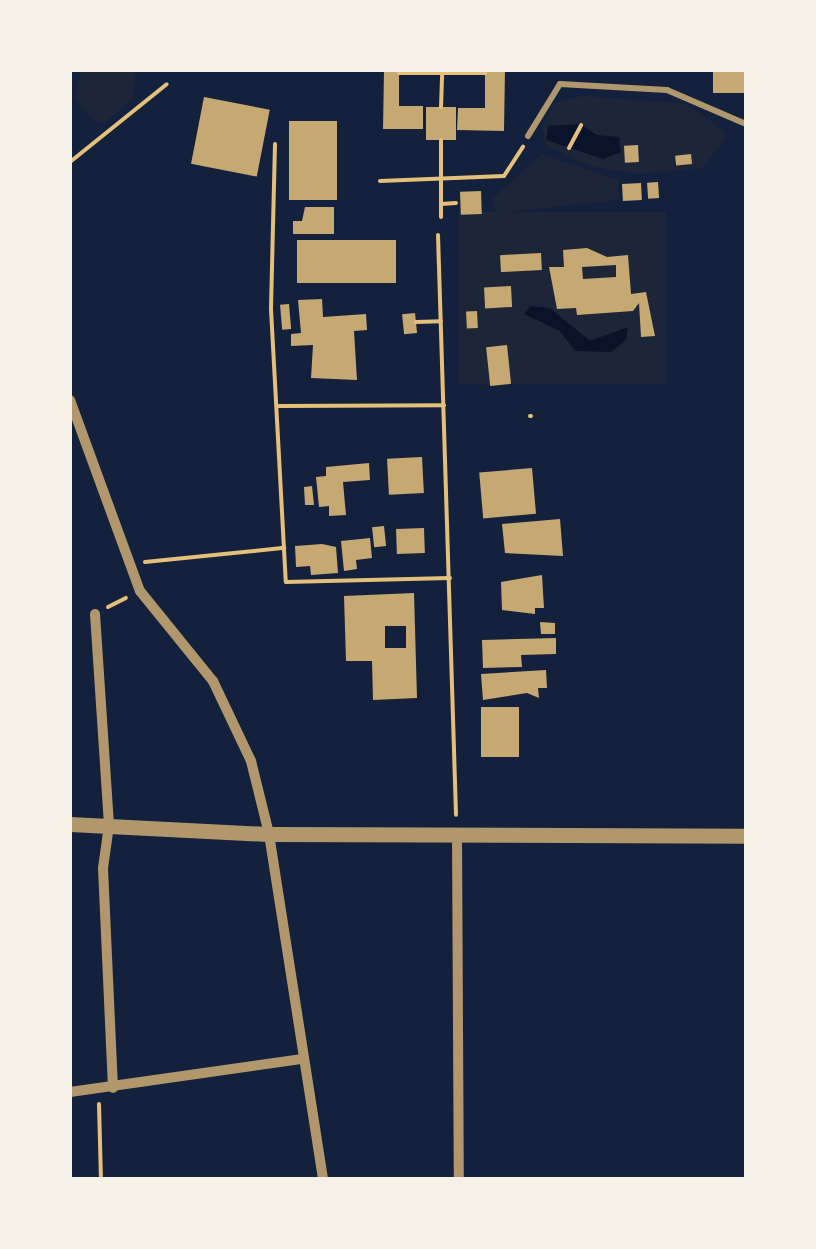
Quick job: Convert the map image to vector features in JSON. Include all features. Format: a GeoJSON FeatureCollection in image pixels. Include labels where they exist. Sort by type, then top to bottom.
{"type":"FeatureCollection","features":[{"type":"Feature","properties":{"kind":"street"},"geometry":{"type":"LineString","coordinates":[[70,400],[140,591],[231,713],[270,834],[301,1060],[322,1179]]}},
{"type":"Feature","properties":{"kind":"street"},"geometry":{"type":"LineString","coordinates":[[95,614],[110,826],[104,868],[113,1088]]}},
{"type":"Feature","properties":{"kind":"street"},"geometry":{"type":"LineString","coordinates":[[70,824],[270,834],[746,836]]}},
{"type":"Feature","properties":{"kind":"street"},"geometry":{"type":"LineString","coordinates":[[457,834],[460,1179]]}},
{"type":"Feature","properties":{"kind":"street"},"geometry":{"type":"LineString","coordinates":[[70,1092],[301,1060]]}},
{"type":"Feature","properties":{"kind":"lane"},"geometry":{"type":"LineString","coordinates":[[528,136],[560,84],[666,90],[746,124]]}},
{"type":"Feature","properties":{"kind":"path"},"geometry":{"type":"LineString","coordinates":[[441,107],[442,72]]}},
{"type":"Feature","properties":{"kind":"path"},"geometry":{"type":"LineString","coordinates":[[399,74],[486,73]]}},
{"type":"Feature","properties":{"kind":"path"},"geometry":{"type":"LineString","coordinates":[[70,162],[167,84]]}},
{"type":"Feature","properties":{"kind":"path"},"geometry":{"type":"LineString","coordinates":[[569,148],[582,124]]}},
{"type":"Feature","properties":{"kind":"path"},"geometry":{"type":"LineString","coordinates":[[380,182],[504,176],[528,136]]}},
{"type":"Feature","properties":{"kind":"path"},"geometry":{"type":"LineString","coordinates":[[440,217],[441,140]]}},
{"type":"Feature","properties":{"kind":"path"},"geometry":{"type":"LineString","coordinates":[[275,144],[270,260],[286,582],[450,578]]}},
{"type":"Feature","properties":{"kind":"path"},"geometry":{"type":"LineString","coordinates":[[441,204],[456,203]]}},
{"type":"Feature","properties":{"kind":"path"},"geometry":{"type":"LineString","coordinates":[[438,236],[457,834]]}},
{"type":"Feature","properties":{"kind":"path"},"geometry":{"type":"LineString","coordinates":[[416,322],[442,321]]}},
{"type":"Feature","properties":{"kind":"path"},"geometry":{"type":"LineString","coordinates":[[279,406],[446,405]]}},
{"type":"Feature","properties":{"kind":"path"},"geometry":{"type":"LineString","coordinates":[[129,564],[284,548]]}},
{"type":"Feature","properties":{"kind":"path"},"geometry":{"type":"LineString","coordinates":[[95,614],[140,591]]}},
{"type":"Feature","properties":{"kind":"path"},"geometry":{"type":"LineString","coordinates":[[99,1090],[101,1179]]}},
{"type":"Feature","properties":{"kind":"shaded area"},"geometry":{"type":"Polygon","coordinates":[[[81,70],[136,70],[132,99],[106,122],[95,122],[75,99],[81,70]]]}},
{"type":"Feature","properties":{"kind":"shaded area"},"geometry":{"type":"Polygon","coordinates":[[[583,96],[686,104],[724,131],[725,139],[702,168],[639,174],[589,166],[546,145],[542,127],[554,103],[583,96]]]}},
{"type":"Feature","properties":{"kind":"shaded area"},"geometry":{"type":"Polygon","coordinates":[[[580,124],[597,135],[619,137],[621,152],[603,159],[546,140],[548,126],[580,124]]]}},
{"type":"Feature","properties":{"kind":"shaded area"},"geometry":{"type":"Polygon","coordinates":[[[542,154],[618,180],[619,200],[496,213],[493,198],[542,154]]]}},
{"type":"Feature","properties":{"kind":"shaded area"},"geometry":{"type":"Polygon","coordinates":[[[459,212],[666,212],[666,384],[459,384],[459,212]]]}},
{"type":"Feature","properties":{"kind":"shaded area"},"geometry":{"type":"Polygon","coordinates":[[[531,306],[550,308],[590,341],[628,327],[626,340],[611,352],[575,351],[560,331],[524,314],[531,306]]]}},
{"type":"Feature","properties":{"kind":"building"},"geometry":{"type":"Polygon","coordinates":[[[384,70],[399,70],[399,106],[423,106],[423,129],[383,129],[384,70]]]}},
{"type":"Feature","properties":{"kind":"building"},"geometry":{"type":"Polygon","coordinates":[[[485,70],[505,70],[504,131],[457,130],[458,108],[485,108],[485,70]]]}},
{"type":"Feature","properties":{"kind":"building"},"geometry":{"type":"Polygon","coordinates":[[[713,70],[746,70],[746,93],[713,93],[713,70]]]}},
{"type":"Feature","properties":{"kind":"building"},"geometry":{"type":"Polygon","coordinates":[[[204,97],[270,110],[257,177],[191,164],[204,97]]]}},
{"type":"Feature","properties":{"kind":"building"},"geometry":{"type":"Polygon","coordinates":[[[426,107],[456,107],[456,140],[426,140],[426,107]]]}},
{"type":"Feature","properties":{"kind":"building"},"geometry":{"type":"Polygon","coordinates":[[[289,121],[337,121],[337,200],[289,200],[289,121]]]}},
{"type":"Feature","properties":{"kind":"building"},"geometry":{"type":"Polygon","coordinates":[[[638,145],[639,162],[625,163],[624,146],[638,145]]]}},
{"type":"Feature","properties":{"kind":"building"},"geometry":{"type":"Polygon","coordinates":[[[691,154],[692,164],[676,166],[675,156],[691,154]]]}},
{"type":"Feature","properties":{"kind":"building"},"geometry":{"type":"Polygon","coordinates":[[[658,182],[659,198],[648,199],[647,183],[658,182]]]}},
{"type":"Feature","properties":{"kind":"building"},"geometry":{"type":"Polygon","coordinates":[[[641,183],[642,200],[623,201],[622,184],[641,183]]]}},
{"type":"Feature","properties":{"kind":"building"},"geometry":{"type":"Polygon","coordinates":[[[481,191],[482,214],[461,215],[460,192],[481,191]]]}},
{"type":"Feature","properties":{"kind":"building"},"geometry":{"type":"Polygon","coordinates":[[[305,207],[334,207],[334,234],[293,234],[293,221],[302,221],[305,207]]]}},
{"type":"Feature","properties":{"kind":"building"},"geometry":{"type":"Polygon","coordinates":[[[297,240],[396,240],[396,283],[297,283],[297,240]]]}},
{"type":"Feature","properties":{"kind":"building"},"geometry":{"type":"Polygon","coordinates":[[[587,248],[607,257],[628,255],[631,294],[646,292],[655,336],[641,337],[639,303],[633,311],[577,315],[576,308],[557,309],[549,267],[564,267],[563,250],[587,248]],[[616,265],[582,267],[583,279],[616,277],[616,265]]]}},
{"type":"Feature","properties":{"kind":"building"},"geometry":{"type":"Polygon","coordinates":[[[541,253],[542,270],[501,272],[500,255],[541,253]]]}},
{"type":"Feature","properties":{"kind":"building"},"geometry":{"type":"Polygon","coordinates":[[[511,286],[512,307],[485,308],[484,287],[511,286]]]}},
{"type":"Feature","properties":{"kind":"building"},"geometry":{"type":"Polygon","coordinates":[[[322,299],[323,317],[366,314],[367,330],[354,331],[357,380],[311,378],[313,345],[291,346],[291,334],[301,333],[298,300],[322,299]]]}},
{"type":"Feature","properties":{"kind":"building"},"geometry":{"type":"Polygon","coordinates":[[[289,304],[291,329],[282,330],[280,305],[289,304]]]}},
{"type":"Feature","properties":{"kind":"building"},"geometry":{"type":"Polygon","coordinates":[[[477,311],[478,328],[467,329],[466,312],[477,311]]]}},
{"type":"Feature","properties":{"kind":"building"},"geometry":{"type":"Polygon","coordinates":[[[415,313],[417,333],[404,334],[402,314],[415,313]]]}},
{"type":"Feature","properties":{"kind":"building"},"geometry":{"type":"Polygon","coordinates":[[[507,345],[511,384],[490,386],[486,347],[507,345]]]}},
{"type":"Feature","properties":{"kind":"building"},"geometry":{"type":"Polygon","coordinates":[[[422,457],[424,493],[389,495],[387,459],[422,457]]]}},
{"type":"Feature","properties":{"kind":"building"},"geometry":{"type":"Polygon","coordinates":[[[369,463],[370,480],[343,482],[346,515],[329,516],[329,506],[319,507],[316,477],[326,476],[326,467],[369,463]]]}},
{"type":"Feature","properties":{"kind":"building"},"geometry":{"type":"Polygon","coordinates":[[[532,468],[536,514],[483,518],[479,473],[532,468]]]}},
{"type":"Feature","properties":{"kind":"building"},"geometry":{"type":"Polygon","coordinates":[[[312,486],[314,505],[305,505],[304,487],[312,486]]]}},
{"type":"Feature","properties":{"kind":"building"},"geometry":{"type":"Polygon","coordinates":[[[560,519],[563,556],[505,553],[502,524],[560,519]]]}},
{"type":"Feature","properties":{"kind":"building"},"geometry":{"type":"Polygon","coordinates":[[[384,526],[386,546],[374,547],[372,527],[384,526]]]}},
{"type":"Feature","properties":{"kind":"building"},"geometry":{"type":"Polygon","coordinates":[[[424,528],[425,553],[397,554],[396,529],[424,528]]]}},
{"type":"Feature","properties":{"kind":"building"},"geometry":{"type":"Polygon","coordinates":[[[370,538],[372,558],[356,560],[357,569],[344,571],[341,541],[370,538]]]}},
{"type":"Feature","properties":{"kind":"building"},"geometry":{"type":"Polygon","coordinates":[[[295,546],[336,547],[338,573],[311,575],[310,566],[296,567],[295,546]]]}},
{"type":"Feature","properties":{"kind":"building"},"geometry":{"type":"Polygon","coordinates":[[[542,575],[544,608],[535,608],[535,614],[502,610],[501,582],[542,575]]]}},
{"type":"Feature","properties":{"kind":"building"},"geometry":{"type":"Polygon","coordinates":[[[414,593],[417,698],[373,700],[372,661],[346,661],[344,596],[414,593]],[[385,626],[385,648],[406,648],[406,626],[385,626]]]}},
{"type":"Feature","properties":{"kind":"building"},"geometry":{"type":"Polygon","coordinates":[[[540,622],[555,623],[555,634],[541,634],[540,622]]]}},
{"type":"Feature","properties":{"kind":"building"},"geometry":{"type":"Polygon","coordinates":[[[556,638],[556,654],[521,655],[522,667],[483,668],[482,640],[556,638]]]}},
{"type":"Feature","properties":{"kind":"building"},"geometry":{"type":"Polygon","coordinates":[[[546,670],[547,688],[538,688],[539,698],[527,693],[483,700],[481,674],[546,670]]]}},
{"type":"Feature","properties":{"kind":"building"},"geometry":{"type":"Polygon","coordinates":[[[481,707],[519,707],[519,757],[481,757],[481,707]]]}}]}
